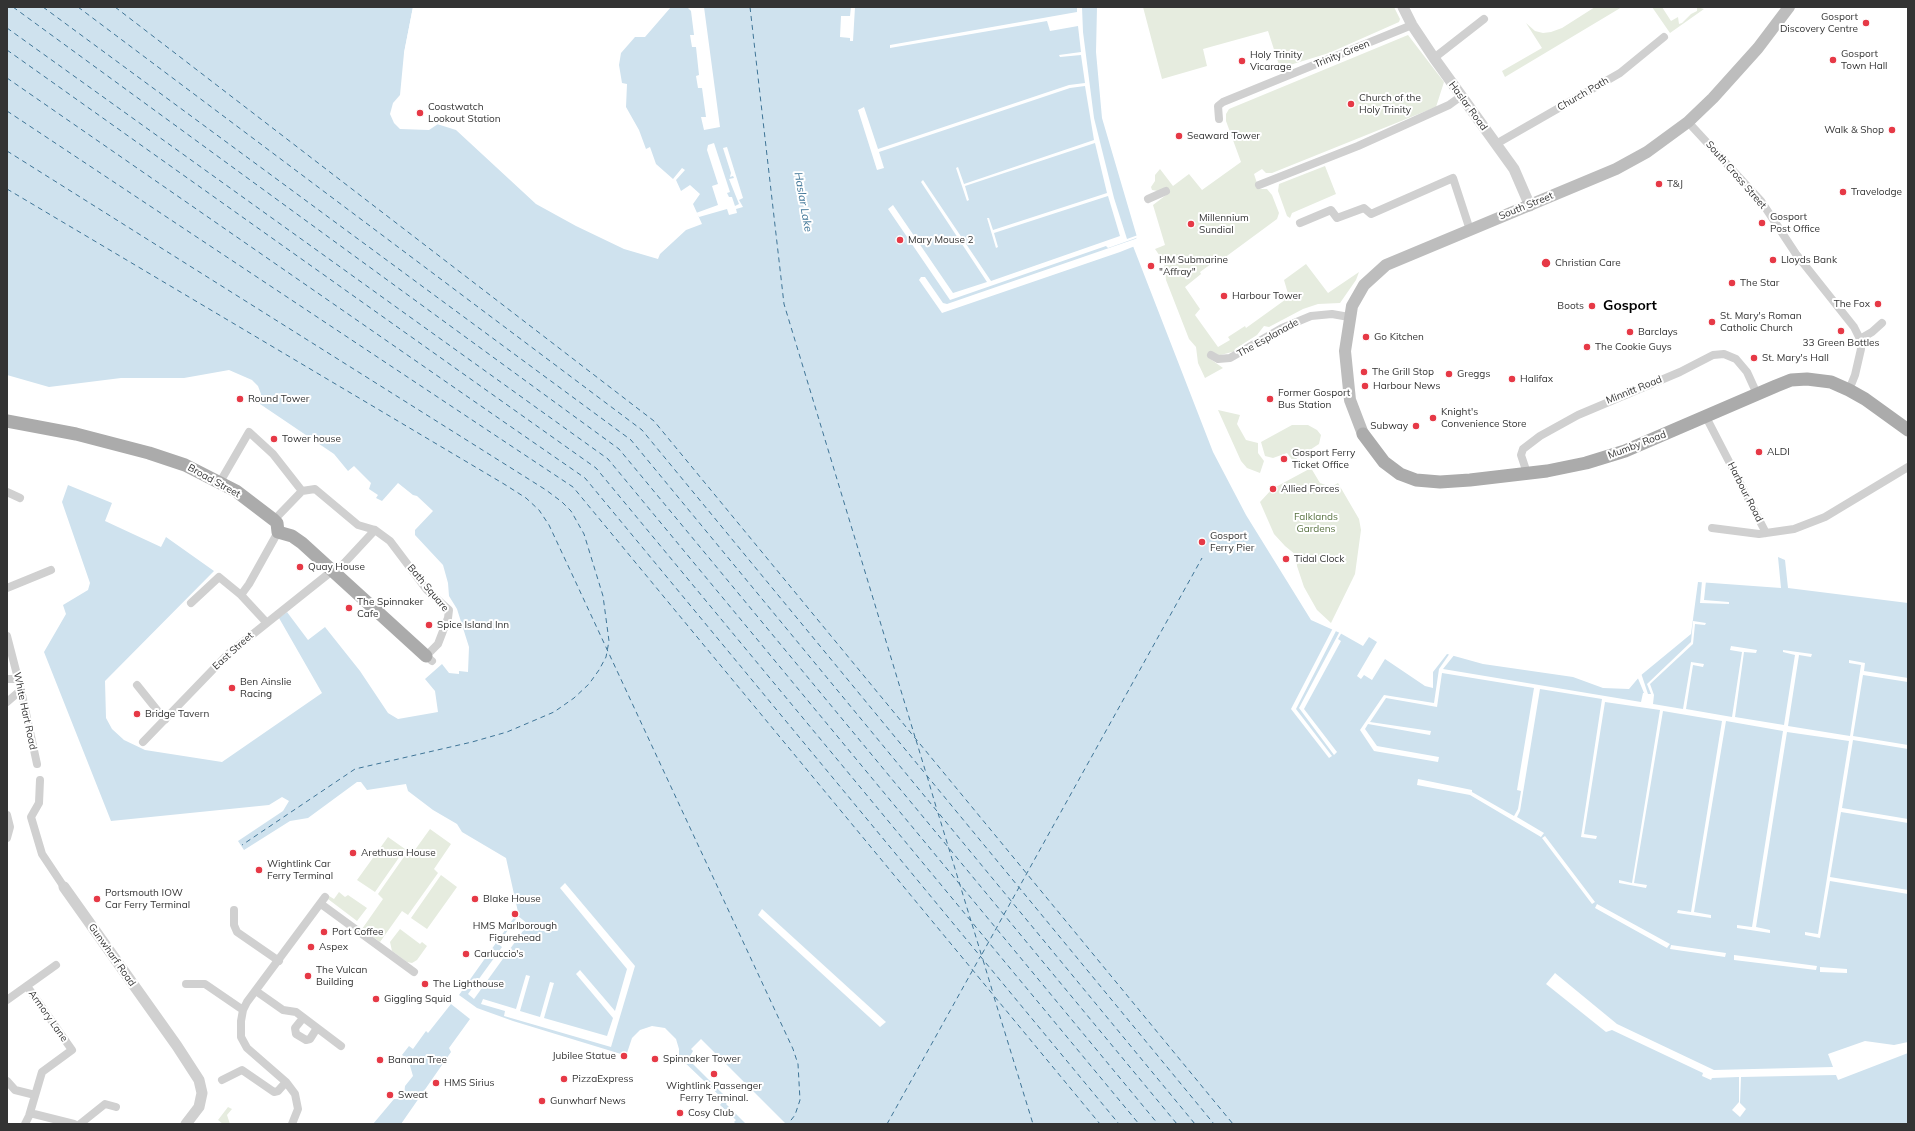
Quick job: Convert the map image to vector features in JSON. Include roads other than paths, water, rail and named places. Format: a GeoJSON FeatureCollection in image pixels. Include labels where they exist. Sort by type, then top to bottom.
{"type":"FeatureCollection","features":[{"type":"Feature","properties":{"kind":"main road","name":"South Street"},"geometry":{"type":"LineString","coordinates":[[1363,434],[1351,406],[1345,351],[1349,316],[1352,306],[1364,285],[1386,265],[1530,206],[1627,164],[1688,122],[1713,98],[1758,48],[1789,7]]}},
{"type":"Feature","properties":{"kind":"main road","name":"Mumby Road"},"geometry":{"type":"LineString","coordinates":[[1363,434],[1384,462],[1408,478],[1440,482],[1527,474],[1578,465],[1616,455],[1786,382],[1801,379],[1823,380],[1849,390],[1865,399],[1908,430]]}},
{"type":"Feature","properties":{"kind":"main road","name":"Broad Street"},"geometry":{"type":"LineString","coordinates":[[7,421],[76,434],[149,453],[184,464],[220,482],[236,491],[276,526],[296,538],[429,658]]}},
{"type":"Feature","properties":{"kind":"street","name":"Haslar Road"},"geometry":{"type":"LineString","coordinates":[[1403,7],[1412,25],[1460,97],[1514,169],[1530,206]]}},
{"type":"Feature","properties":{"kind":"street"},"geometry":{"type":"LineString","coordinates":[[1434,58],[1484,19]]}},
{"type":"Feature","properties":{"kind":"street","name":"Trinity Green"},"geometry":{"type":"LineString","coordinates":[[1219,119],[1218,106],[1223,102],[1412,25]]}},
{"type":"Feature","properties":{"kind":"street","name":"Church Path"},"geometry":{"type":"LineString","coordinates":[[1496,144],[1620,73],[1664,37]]}},
{"type":"Feature","properties":{"kind":"street"},"geometry":{"type":"LineString","coordinates":[[1258,185],[1358,146],[1449,105],[1460,97]]}},
{"type":"Feature","properties":{"kind":"street","name":"South Cross Street"},"geometry":{"type":"LineString","coordinates":[[1688,122],[1737,173],[1760,201],[1796,254],[1846,316],[1860,339]]}},
{"type":"Feature","properties":{"kind":"street"},"geometry":{"type":"LineString","coordinates":[[1300,223],[1331,210],[1337,218],[1364,208],[1371,214],[1453,178],[1470,230]]}},
{"type":"Feature","properties":{"kind":"street"},"geometry":{"type":"LineString","coordinates":[[1148,199],[1166,191]]}},
{"type":"Feature","properties":{"kind":"street","name":"The Esplanade"},"geometry":{"type":"LineString","coordinates":[[1211,355],[1218,359],[1230,358],[1282,328],[1311,316],[1332,314],[1349,316]]}},
{"type":"Feature","properties":{"kind":"street"},"geometry":{"type":"LineString","coordinates":[[1849,390],[1859,359],[1860,339],[1872,332],[1882,323]]}},
{"type":"Feature","properties":{"kind":"street","name":"Minnitt Road"},"geometry":{"type":"LineString","coordinates":[[1527,474],[1521,455],[1523,449],[1540,436],[1591,409],[1680,372],[1714,355],[1728,354],[1736,359],[1747,372],[1757,394]]}},
{"type":"Feature","properties":{"kind":"street","name":"Harbour Road"},"geometry":{"type":"LineString","coordinates":[[1706,417],[1766,533],[1794,529],[1825,517],[1908,467]]}},
{"type":"Feature","properties":{"kind":"street"},"geometry":{"type":"LineString","coordinates":[[220,482],[249,432],[273,454],[302,491]]}},
{"type":"Feature","properties":{"kind":"street"},"geometry":{"type":"LineString","coordinates":[[241,595],[257,571],[276,526],[302,491],[315,489],[358,525],[376,530]]}},
{"type":"Feature","properties":{"kind":"street"},"geometry":{"type":"LineString","coordinates":[[7,492],[20,498]]}},
{"type":"Feature","properties":{"kind":"street"},"geometry":{"type":"LineString","coordinates":[[1712,528],[1766,533]]}},
{"type":"Feature","properties":{"kind":"street","name":"Bath Square"},"geometry":{"type":"LineString","coordinates":[[376,530],[390,542],[427,590],[449,610],[448,618],[438,644],[429,658]]}},
{"type":"Feature","properties":{"kind":"street","name":"East Street"},"geometry":{"type":"LineString","coordinates":[[143,742],[228,654],[266,622],[334,572],[376,530]]}},
{"type":"Feature","properties":{"kind":"street"},"geometry":{"type":"LineString","coordinates":[[7,588],[51,570]]}},
{"type":"Feature","properties":{"kind":"street"},"geometry":{"type":"LineString","coordinates":[[191,603],[219,577],[241,595],[266,622]]}},
{"type":"Feature","properties":{"kind":"street","name":"White Hart Road"},"geometry":{"type":"LineString","coordinates":[[7,636],[22,690],[37,764]]}},
{"type":"Feature","properties":{"kind":"street"},"geometry":{"type":"LineString","coordinates":[[7,680],[19,679]]}},
{"type":"Feature","properties":{"kind":"street"},"geometry":{"type":"LineString","coordinates":[[137,685],[164,720]]}},
{"type":"Feature","properties":{"kind":"street"},"geometry":{"type":"LineString","coordinates":[[7,702],[22,690]]}},
{"type":"Feature","properties":{"kind":"street","name":"Gunwharf Road"},"geometry":{"type":"LineString","coordinates":[[40,780],[39,803],[32,817],[42,854],[184,1056],[199,1080],[202,1093],[199,1108],[186,1124]]}},
{"type":"Feature","properties":{"kind":"street"},"geometry":{"type":"LineString","coordinates":[[7,815],[10,827],[7,838]]}},
{"type":"Feature","properties":{"kind":"street"},"geometry":{"type":"LineString","coordinates":[[292,1124],[297,1114],[298,1104],[294,1092],[286,1082],[245,1045],[241,1036],[240,1025],[243,1010],[323,900],[414,972]]}},
{"type":"Feature","properties":{"kind":"street"},"geometry":{"type":"LineString","coordinates":[[234,910],[234,925],[239,934],[279,961]]}},
{"type":"Feature","properties":{"kind":"street"},"geometry":{"type":"LineString","coordinates":[[7,1000],[56,965]]}},
{"type":"Feature","properties":{"kind":"street"},"geometry":{"type":"LineString","coordinates":[[186,984],[205,984],[243,1010]]}},
{"type":"Feature","properties":{"kind":"street","name":"Armory Lane"},"geometry":{"type":"LineString","coordinates":[[25,1124],[30,1113],[43,1070],[72,1050],[27,986]]}},
{"type":"Feature","properties":{"kind":"street"},"geometry":{"type":"LineString","coordinates":[[256,991],[283,1010],[294,1012],[340,1046]]}},
{"type":"Feature","properties":{"kind":"street"},"geometry":{"type":"LineString","coordinates":[[303,1018],[295,1030],[296,1034],[304,1040],[310,1039],[317,1028]]}},
{"type":"Feature","properties":{"kind":"street"},"geometry":{"type":"LineString","coordinates":[[222,1080],[242,1070],[274,1092],[278,1091],[286,1082]]}},
{"type":"Feature","properties":{"kind":"street"},"geometry":{"type":"LineString","coordinates":[[7,1082],[15,1090],[35,1095]]}},
{"type":"Feature","properties":{"kind":"street"},"geometry":{"type":"LineString","coordinates":[[80,1124],[105,1104],[116,1107]]}},
{"type":"Feature","properties":{"kind":"street"},"geometry":{"type":"LineString","coordinates":[[30,1113],[74,1124]]}},
{"type":"Feature","properties":{"kind":"water","name":"Haslar Lake"},"geometry":{"type":"Polygon","coordinates":[[[7,7],[413,7],[404,53],[405,114],[456,130],[536,204],[576,226],[624,249],[658,259],[660,254],[686,230],[702,224],[693,204],[700,194],[690,185],[681,191],[676,180],[685,170],[682,168],[673,179],[656,164],[650,147],[646,149],[639,130],[626,107],[627,84],[622,83],[619,65],[621,53],[635,37],[645,37],[671,7],[687,7],[691,11],[694,35],[690,35],[692,47],[696,47],[699,75],[696,76],[698,88],[702,88],[706,117],[701,117],[704,130],[720,127],[704,7],[1097,7],[1096,52],[1102,118],[1137,237],[1133,246],[1213,452],[1246,515],[1311,620],[1340,633],[1363,646],[1369,637],[1377,642],[1357,676],[1361,679],[1364,675],[1372,680],[1385,659],[1425,686],[1433,688],[1433,672],[1447,654],[1483,664],[1573,677],[1603,688],[1629,689],[1640,676],[1691,634],[1698,582],[1781,588],[1778,557],[1785,560],[1788,588],[1908,603],[1908,1124],[736,1124],[734,1122],[736,1120],[720,1105],[724,1100],[679,1057],[679,1049],[676,1039],[665,1028],[652,1026],[640,1030],[632,1038],[627,1053],[621,1054],[513,1021],[477,1008],[459,995],[518,912],[506,858],[462,832],[457,824],[433,810],[408,791],[406,784],[367,790],[361,782],[357,782],[308,818],[290,821],[244,850],[238,841],[283,811],[289,801],[282,797],[269,805],[111,821],[44,652],[66,614],[63,605],[88,590],[90,583],[62,502],[68,485],[112,503],[105,521],[161,547],[166,537],[214,571],[105,681],[106,718],[112,729],[124,740],[145,750],[222,762],[322,693],[279,618],[287,612],[308,640],[325,627],[360,671],[388,713],[398,719],[438,712],[435,691],[425,679],[442,664],[449,673],[459,674],[459,671],[468,672],[469,647],[457,609],[449,596],[448,583],[443,565],[415,535],[415,530],[433,511],[417,496],[413,495],[398,483],[382,501],[376,498],[378,495],[369,489],[371,483],[354,466],[348,471],[334,454],[260,404],[261,394],[258,386],[252,380],[229,370],[184,378],[121,378],[49,387],[7,375],[7,7]]]}},
{"type":"Feature","properties":{"kind":"water"},"geometry":{"type":"Polygon","coordinates":[[[451,1004],[470,1019],[449,1048],[451,1052],[401,1124],[373,1124],[394,1099],[399,1099],[404,1096],[405,1086],[413,1076],[408,1059],[402,1055],[409,1046],[413,1049],[426,1031],[428,1033],[451,1004]]]}},
{"type":"Feature","properties":{"kind":"place","name":"Gosport Discovery Centre"},"geometry":{"type":"Point","coordinates":[1866,23]}},
{"type":"Feature","properties":{"kind":"place","name":"Gosport Town Hall"},"geometry":{"type":"Point","coordinates":[1833,60]}},
{"type":"Feature","properties":{"kind":"place","name":"Holy Trinity Vicarage"},"geometry":{"type":"Point","coordinates":[1242,61]}},
{"type":"Feature","properties":{"kind":"place","name":"Church of the Holy Trinity"},"geometry":{"type":"Point","coordinates":[1351,104]}},
{"type":"Feature","properties":{"kind":"place","name":"Coastwatch Lookout Station"},"geometry":{"type":"Point","coordinates":[420,113]}},
{"type":"Feature","properties":{"kind":"place","name":"Walk & Shop"},"geometry":{"type":"Point","coordinates":[1892,130]}},
{"type":"Feature","properties":{"kind":"place","name":"Seaward Tower"},"geometry":{"type":"Point","coordinates":[1179,136]}},
{"type":"Feature","properties":{"kind":"place","name":"T&J"},"geometry":{"type":"Point","coordinates":[1659,184]}},
{"type":"Feature","properties":{"kind":"place","name":"Travelodge"},"geometry":{"type":"Point","coordinates":[1843,192]}},
{"type":"Feature","properties":{"kind":"place","name":"Gosport Post Office"},"geometry":{"type":"Point","coordinates":[1762,223]}},
{"type":"Feature","properties":{"kind":"place","name":"Millennium Sundial"},"geometry":{"type":"Point","coordinates":[1191,224]}},
{"type":"Feature","properties":{"kind":"place","name":"Mary Mouse 2"},"geometry":{"type":"Point","coordinates":[900,240]}},
{"type":"Feature","properties":{"kind":"place","name":"Lloyds Bank"},"geometry":{"type":"Point","coordinates":[1773,260]}},
{"type":"Feature","properties":{"kind":"place","name":"Christian Care"},"geometry":{"type":"Point","coordinates":[1546,263]}},
{"type":"Feature","properties":{"kind":"place","name":"HM Submarine \"Affray\""},"geometry":{"type":"Point","coordinates":[1151,266]}},
{"type":"Feature","properties":{"kind":"place","name":"The Star"},"geometry":{"type":"Point","coordinates":[1732,283]}},
{"type":"Feature","properties":{"kind":"place","name":"Harbour Tower"},"geometry":{"type":"Point","coordinates":[1224,296]}},
{"type":"Feature","properties":{"kind":"place","name":"The Fox"},"geometry":{"type":"Point","coordinates":[1878,304]}},
{"type":"Feature","properties":{"kind":"place","name":"Boots"},"geometry":{"type":"Point","coordinates":[1592,306]}},
{"type":"Feature","properties":{"kind":"place","name":"St. Mary's Roman Catholic Church"},"geometry":{"type":"Point","coordinates":[1712,322]}},
{"type":"Feature","properties":{"kind":"place","name":"33 Green Bottles"},"geometry":{"type":"Point","coordinates":[1841,331]}},
{"type":"Feature","properties":{"kind":"place","name":"Barclays"},"geometry":{"type":"Point","coordinates":[1630,332]}},
{"type":"Feature","properties":{"kind":"place","name":"Go Kitchen"},"geometry":{"type":"Point","coordinates":[1366,337]}},
{"type":"Feature","properties":{"kind":"place","name":"The Cookie Guys"},"geometry":{"type":"Point","coordinates":[1587,347]}},
{"type":"Feature","properties":{"kind":"place","name":"St. Mary's Hall"},"geometry":{"type":"Point","coordinates":[1754,358]}},
{"type":"Feature","properties":{"kind":"place","name":"The Grill Stop"},"geometry":{"type":"Point","coordinates":[1364,372]}},
{"type":"Feature","properties":{"kind":"place","name":"Greggs"},"geometry":{"type":"Point","coordinates":[1449,374]}},
{"type":"Feature","properties":{"kind":"place","name":"Halifax"},"geometry":{"type":"Point","coordinates":[1512,379]}},
{"type":"Feature","properties":{"kind":"place","name":"Harbour News"},"geometry":{"type":"Point","coordinates":[1365,386]}},
{"type":"Feature","properties":{"kind":"place","name":"Round Tower"},"geometry":{"type":"Point","coordinates":[240,399]}},
{"type":"Feature","properties":{"kind":"place","name":"Former Gosport Bus Station"},"geometry":{"type":"Point","coordinates":[1270,399]}},
{"type":"Feature","properties":{"kind":"place","name":"Knight's Convenience Store"},"geometry":{"type":"Point","coordinates":[1433,418]}},
{"type":"Feature","properties":{"kind":"place","name":"Subway"},"geometry":{"type":"Point","coordinates":[1416,426]}},
{"type":"Feature","properties":{"kind":"place","name":"Tower house"},"geometry":{"type":"Point","coordinates":[274,439]}},
{"type":"Feature","properties":{"kind":"place","name":"ALDI"},"geometry":{"type":"Point","coordinates":[1759,452]}},
{"type":"Feature","properties":{"kind":"place","name":"Gosport Ferry Ticket Office"},"geometry":{"type":"Point","coordinates":[1284,459]}},
{"type":"Feature","properties":{"kind":"place","name":"Allied Forces"},"geometry":{"type":"Point","coordinates":[1273,489]}},
{"type":"Feature","properties":{"kind":"place","name":"Gosport Ferry Pier"},"geometry":{"type":"Point","coordinates":[1202,542]}},
{"type":"Feature","properties":{"kind":"place","name":"Tidal Clock"},"geometry":{"type":"Point","coordinates":[1286,559]}},
{"type":"Feature","properties":{"kind":"place","name":"Quay House"},"geometry":{"type":"Point","coordinates":[300,567]}},
{"type":"Feature","properties":{"kind":"place","name":"The Spinnaker Cafe"},"geometry":{"type":"Point","coordinates":[349,608]}},
{"type":"Feature","properties":{"kind":"place","name":"Spice Island Inn"},"geometry":{"type":"Point","coordinates":[429,625]}},
{"type":"Feature","properties":{"kind":"place","name":"Ben Ainslie Racing"},"geometry":{"type":"Point","coordinates":[232,688]}},
{"type":"Feature","properties":{"kind":"place","name":"Bridge Tavern"},"geometry":{"type":"Point","coordinates":[137,714]}},
{"type":"Feature","properties":{"kind":"place","name":"Arethusa House"},"geometry":{"type":"Point","coordinates":[353,853]}},
{"type":"Feature","properties":{"kind":"place","name":"Wightlink Car Ferry Terminal"},"geometry":{"type":"Point","coordinates":[259,870]}},
{"type":"Feature","properties":{"kind":"place","name":"Portsmouth IOW Car Ferry Terminal"},"geometry":{"type":"Point","coordinates":[97,899]}},
{"type":"Feature","properties":{"kind":"place","name":"Blake House"},"geometry":{"type":"Point","coordinates":[475,899]}},
{"type":"Feature","properties":{"kind":"place","name":"HMS Marlborough Figurehead"},"geometry":{"type":"Point","coordinates":[515,914]}},
{"type":"Feature","properties":{"kind":"place","name":"Port Coffee"},"geometry":{"type":"Point","coordinates":[324,932]}},
{"type":"Feature","properties":{"kind":"place","name":"Aspex"},"geometry":{"type":"Point","coordinates":[311,947]}},
{"type":"Feature","properties":{"kind":"place","name":"Carluccio's"},"geometry":{"type":"Point","coordinates":[466,954]}},
{"type":"Feature","properties":{"kind":"place","name":"The Vulcan Building"},"geometry":{"type":"Point","coordinates":[308,976]}},
{"type":"Feature","properties":{"kind":"place","name":"The Lighthouse"},"geometry":{"type":"Point","coordinates":[425,984]}},
{"type":"Feature","properties":{"kind":"place","name":"Giggling Squid"},"geometry":{"type":"Point","coordinates":[376,999]}},
{"type":"Feature","properties":{"kind":"place","name":"Jubilee Statue"},"geometry":{"type":"Point","coordinates":[624,1056]}},
{"type":"Feature","properties":{"kind":"place","name":"Spinnaker Tower"},"geometry":{"type":"Point","coordinates":[655,1059]}},
{"type":"Feature","properties":{"kind":"place","name":"Banana Tree"},"geometry":{"type":"Point","coordinates":[380,1060]}},
{"type":"Feature","properties":{"kind":"place","name":"Wightlink Passenger Ferry Terminal."},"geometry":{"type":"Point","coordinates":[714,1074]}},
{"type":"Feature","properties":{"kind":"place","name":"PizzaExpress"},"geometry":{"type":"Point","coordinates":[564,1079]}},
{"type":"Feature","properties":{"kind":"place","name":"HMS Sirius"},"geometry":{"type":"Point","coordinates":[436,1083]}},
{"type":"Feature","properties":{"kind":"place","name":"Sweat"},"geometry":{"type":"Point","coordinates":[390,1095]}},
{"type":"Feature","properties":{"kind":"place","name":"Gunwharf News"},"geometry":{"type":"Point","coordinates":[542,1101]}},
{"type":"Feature","properties":{"kind":"place","name":"Cosy Club"},"geometry":{"type":"Point","coordinates":[680,1113]}},
{"type":"Feature","properties":{"kind":"district","name":"Gosport"},"geometry":{"type":"Point","coordinates":[1630,306]}},
{"type":"Feature","properties":{"kind":"park label","name":"Falklands Gardens"},"geometry":{"type":"Point","coordinates":[1316,522]}}]}
